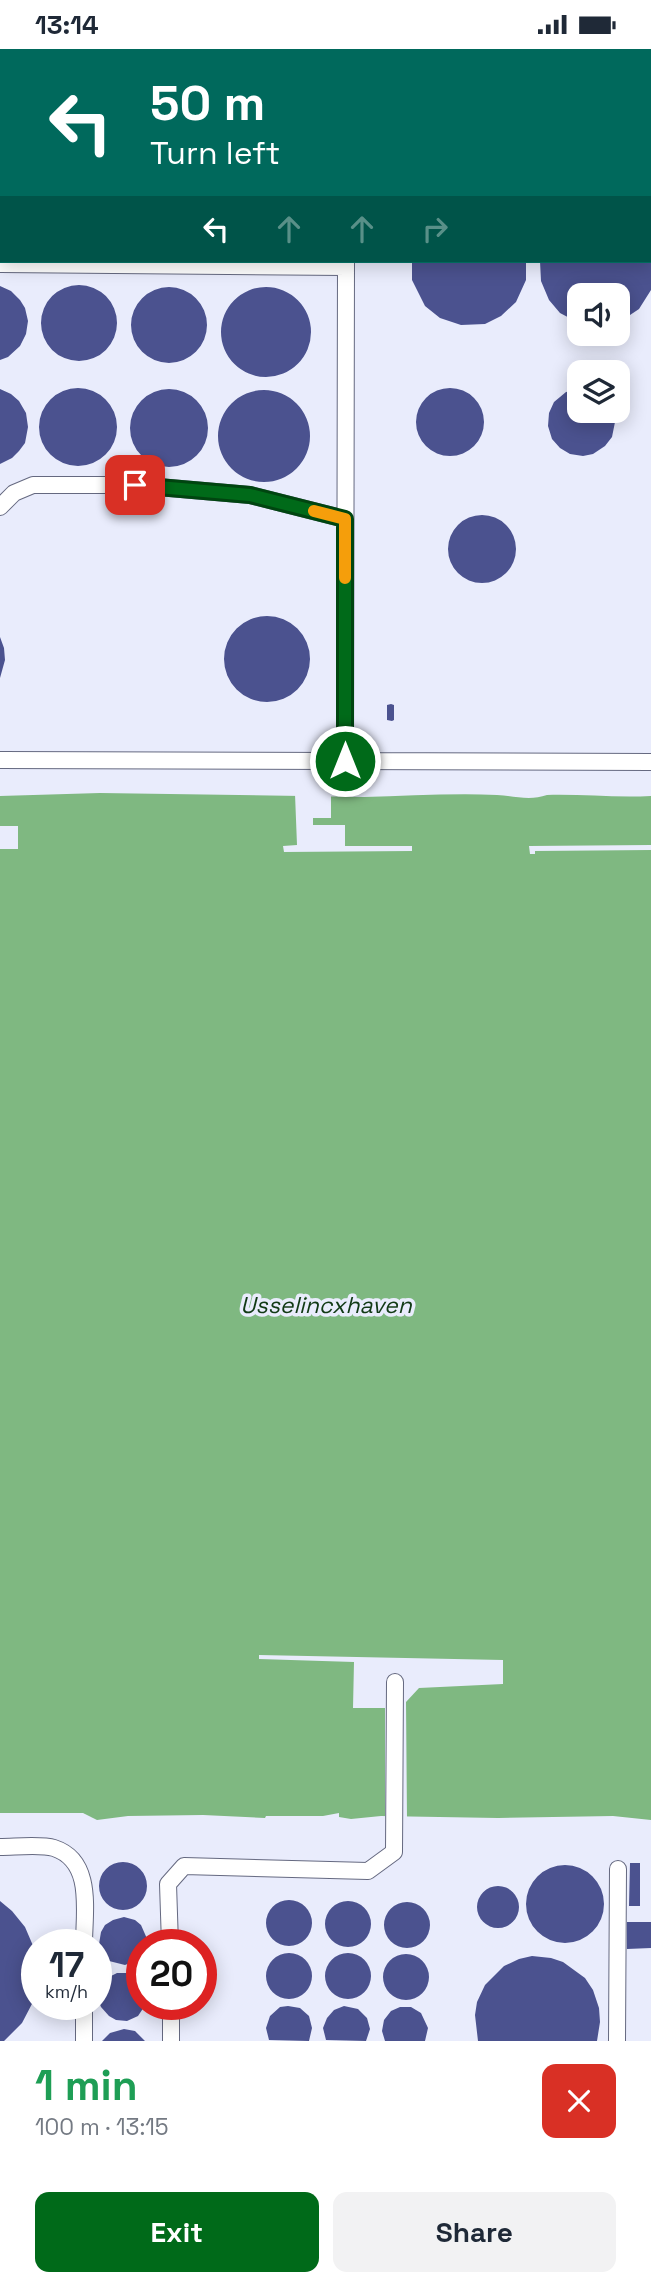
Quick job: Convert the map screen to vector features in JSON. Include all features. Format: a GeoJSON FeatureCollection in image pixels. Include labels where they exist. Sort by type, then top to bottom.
{"type":"FeatureCollection","features":[{"type":"Feature","properties":{"kind":"lane"},"geometry":{"type":"LineString","coordinates":[[0,264],[346,264],[345,761]]}},
{"type":"Feature","properties":{"kind":"lane"},"geometry":{"type":"LineString","coordinates":[[0,507],[14,493],[33,485],[135,485],[250,495],[345,519]]}},
{"type":"Feature","properties":{"kind":"lane"},"geometry":{"type":"LineString","coordinates":[[0,760],[651,762]]}},
{"type":"Feature","properties":{"kind":"lane"},"geometry":{"type":"LineString","coordinates":[[170,1929],[168,1884],[184,1866],[368,1871],[394,1852],[395,1682]]}},
{"type":"Feature","properties":{"kind":"lane"},"geometry":{"type":"LineString","coordinates":[[0,1847],[53,1847],[66,1854],[81,1871],[85,1890],[84,1929]]}},
{"type":"Feature","properties":{"kind":"lane"},"geometry":{"type":"LineString","coordinates":[[617,2041],[618,1869]]}},
{"type":"Feature","properties":{"kind":"lane"},"geometry":{"type":"LineString","coordinates":[[84,2020],[84,2041]]}},
{"type":"Feature","properties":{"kind":"lane"},"geometry":{"type":"LineString","coordinates":[[171,2020],[172,2041]]}},
{"type":"Feature","properties":{"kind":"water","name":"Usselincxhaven"},"geometry":{"type":"Polygon","coordinates":[[[100,793],[364,797],[480,794],[528,798],[547,795],[651,796],[651,1820],[613,1816],[381,1816],[351,1819],[339,1817],[339,1813],[265,1818],[128,1816],[97,1820],[83,1813],[0,1813],[0,796],[100,793]]]}},
{"type":"Feature","properties":{"kind":"pier"},"geometry":{"type":"Polygon","coordinates":[[[331,792],[331,818],[313,818],[313,825],[345,825],[345,846],[412,846],[412,851],[284,852],[283,846],[297,845],[295,794],[331,792]]]}},
{"type":"Feature","properties":{"kind":"pier"},"geometry":{"type":"Polygon","coordinates":[[[0,826],[18,826],[18,849],[0,849],[0,826]]]}},
{"type":"Feature","properties":{"kind":"pier"},"geometry":{"type":"Polygon","coordinates":[[[651,845],[651,850],[535,851],[535,854],[530,854],[529,846],[651,845]]]}},
{"type":"Feature","properties":{"kind":"pier"},"geometry":{"type":"Polygon","coordinates":[[[259,1655],[503,1660],[503,1684],[419,1688],[406,1702],[407,1820],[385,1820],[385,1708],[353,1708],[354,1662],[259,1659],[259,1655]]]}},
{"type":"Feature","properties":{"kind":"building"},"geometry":{"type":"Polygon","coordinates":[[[412,263],[526,263],[526,280],[516,302],[501,316],[485,324],[461,325],[440,318],[425,306],[412,280],[412,263]]]}},
{"type":"Feature","properties":{"kind":"building"},"geometry":{"type":"Polygon","coordinates":[[[540,263],[651,263],[651,290],[639,309],[630,315],[630,283],[567,283],[567,317],[549,300],[541,281],[540,263]]]}},
{"type":"Feature","properties":{"kind":"building"},"geometry":{"type":"Polygon","coordinates":[[[79,285],[94,288],[106,296],[114,308],[117,323],[114,338],[106,350],[94,358],[79,361],[64,358],[52,350],[44,338],[41,323],[44,308],[52,296],[64,288],[79,285]]]}},
{"type":"Feature","properties":{"kind":"building"},"geometry":{"type":"Polygon","coordinates":[[[0,286],[11,291],[20,300],[28,321],[20,346],[8,357],[0,360],[0,286]]]}},
{"type":"Feature","properties":{"kind":"building"},"geometry":{"type":"Polygon","coordinates":[[[169,287],[184,290],[196,298],[204,310],[207,325],[204,340],[196,352],[184,360],[169,363],[154,360],[142,352],[134,340],[131,325],[134,310],[142,298],[154,290],[169,287]]]}},
{"type":"Feature","properties":{"kind":"building"},"geometry":{"type":"Polygon","coordinates":[[[266,287],[283,290],[298,300],[308,315],[311,332],[308,349],[298,364],[283,374],[266,377],[249,374],[234,364],[224,349],[221,332],[224,315],[234,300],[249,290],[266,287]]]}},
{"type":"Feature","properties":{"kind":"building"},"geometry":{"type":"Polygon","coordinates":[[[78,388],[93,391],[110,405],[117,427],[114,442],[100,459],[78,466],[63,463],[46,449],[39,427],[42,412],[56,395],[78,388]]]}},
{"type":"Feature","properties":{"kind":"building"},"geometry":{"type":"Polygon","coordinates":[[[450,388],[463,391],[474,398],[481,409],[484,422],[481,435],[474,446],[463,453],[450,456],[437,453],[426,446],[419,435],[416,422],[419,409],[426,398],[437,391],[450,388]]]}},
{"type":"Feature","properties":{"kind":"building"},"geometry":{"type":"Polygon","coordinates":[[[0,389],[19,401],[26,413],[28,427],[25,443],[19,451],[0,464],[0,389]]]}},
{"type":"Feature","properties":{"kind":"building"},"geometry":{"type":"Polygon","coordinates":[[[169,389],[184,392],[201,406],[208,428],[205,443],[191,460],[169,467],[154,464],[137,450],[130,428],[133,413],[147,396],[169,389]]]}},
{"type":"Feature","properties":{"kind":"building"},"geometry":{"type":"Polygon","coordinates":[[[264,390],[282,394],[297,403],[306,418],[310,436],[306,454],[297,469],[282,478],[264,482],[246,478],[231,469],[222,454],[218,436],[222,418],[231,403],[246,394],[264,390]]]}},
{"type":"Feature","properties":{"kind":"building"},"geometry":{"type":"Polygon","coordinates":[[[566,392],[567,423],[615,423],[612,437],[593,454],[570,454],[552,439],[548,426],[549,413],[554,402],[566,392]]]}},
{"type":"Feature","properties":{"kind":"building"},"geometry":{"type":"Polygon","coordinates":[[[482,515],[495,518],[506,525],[513,536],[516,549],[513,562],[506,573],[495,580],[482,583],[469,580],[458,573],[451,562],[448,549],[451,536],[458,525],[469,518],[482,515]]]}},
{"type":"Feature","properties":{"kind":"building"},"geometry":{"type":"Polygon","coordinates":[[[267,616],[291,623],[303,635],[310,659],[303,683],[291,695],[267,702],[243,695],[231,683],[224,659],[231,635],[243,623],[267,616]]]}},
{"type":"Feature","properties":{"kind":"building"},"geometry":{"type":"Polygon","coordinates":[[[0,637],[5,660],[0,678],[0,637]]]}},
{"type":"Feature","properties":{"kind":"building"},"geometry":{"type":"Polygon","coordinates":[[[387,705],[394,705],[392,721],[387,720],[387,705]]]}},
{"type":"Feature","properties":{"kind":"building"},"geometry":{"type":"Polygon","coordinates":[[[123,1862],[140,1869],[147,1886],[140,1903],[123,1910],[106,1903],[99,1886],[106,1869],[123,1862]]]}},
{"type":"Feature","properties":{"kind":"building"},"geometry":{"type":"Polygon","coordinates":[[[630,1863],[640,1863],[640,1906],[629,1906],[630,1863]]]}},
{"type":"Feature","properties":{"kind":"building"},"geometry":{"type":"Polygon","coordinates":[[[565,1865],[580,1868],[593,1876],[601,1889],[604,1904],[601,1919],[593,1932],[580,1940],[565,1943],[550,1940],[537,1932],[529,1919],[526,1904],[529,1889],[537,1876],[550,1868],[565,1865]]]}},
{"type":"Feature","properties":{"kind":"building"},"geometry":{"type":"Polygon","coordinates":[[[498,1886],[513,1892],[519,1907],[513,1922],[498,1928],[483,1922],[477,1907],[483,1892],[498,1886]]]}},
{"type":"Feature","properties":{"kind":"building"},"geometry":{"type":"Polygon","coordinates":[[[289,1900],[305,1907],[312,1923],[305,1939],[289,1946],[273,1939],[266,1923],[273,1907],[289,1900]]]}},
{"type":"Feature","properties":{"kind":"building"},"geometry":{"type":"Polygon","coordinates":[[[0,1901],[26,1929],[21,1929],[21,2020],[24,2020],[4,2041],[0,2041],[0,1901]]]}},
{"type":"Feature","properties":{"kind":"building"},"geometry":{"type":"Polygon","coordinates":[[[348,1901],[364,1908],[371,1924],[364,1940],[348,1947],[332,1940],[325,1924],[332,1908],[348,1901]]]}},
{"type":"Feature","properties":{"kind":"building"},"geometry":{"type":"Polygon","coordinates":[[[407,1902],[423,1909],[430,1925],[423,1941],[407,1948],[391,1941],[384,1925],[391,1909],[407,1902]]]}},
{"type":"Feature","properties":{"kind":"building"},"geometry":{"type":"Polygon","coordinates":[[[124,1917],[135,1920],[143,1929],[126,1929],[125,1965],[112,1962],[112,1929],[103,1929],[113,1920],[124,1917]]]}},
{"type":"Feature","properties":{"kind":"building"},"geometry":{"type":"Polygon","coordinates":[[[627,1922],[651,1922],[651,1948],[627,1949],[627,1922]]]}},
{"type":"Feature","properties":{"kind":"building"},"geometry":{"type":"Polygon","coordinates":[[[289,1953],[305,1960],[312,1976],[305,1992],[289,1999],[273,1992],[266,1976],[273,1960],[289,1953]]]}},
{"type":"Feature","properties":{"kind":"building"},"geometry":{"type":"Polygon","coordinates":[[[348,1953],[364,1960],[371,1976],[364,1992],[348,1999],[332,1992],[325,1976],[332,1960],[348,1953]]]}},
{"type":"Feature","properties":{"kind":"building"},"geometry":{"type":"Polygon","coordinates":[[[406,1954],[422,1961],[429,1977],[422,1993],[406,2000],[390,1993],[383,1977],[390,1961],[406,1954]]]}},
{"type":"Feature","properties":{"kind":"building"},"geometry":{"type":"Polygon","coordinates":[[[532,1956],[563,1962],[585,1978],[593,1990],[599,2008],[597,2041],[478,2041],[475,2015],[477,2002],[485,1985],[504,1966],[532,1956]]]}},
{"type":"Feature","properties":{"kind":"building"},"geometry":{"type":"Polygon","coordinates":[[[126,1973],[126,2020],[129,2020],[127,2021],[112,2018],[112,1976],[126,1973]]]}},
{"type":"Feature","properties":{"kind":"building"},"geometry":{"type":"Polygon","coordinates":[[[344,2006],[358,2009],[367,2018],[370,2029],[366,2041],[326,2040],[323,2028],[327,2018],[334,2010],[344,2006]]]}},
{"type":"Feature","properties":{"kind":"building"},"geometry":{"type":"Polygon","coordinates":[[[280,2007],[300,2008],[309,2016],[312,2028],[309,2041],[269,2040],[266,2028],[270,2016],[280,2007]]]}},
{"type":"Feature","properties":{"kind":"building"},"geometry":{"type":"Polygon","coordinates":[[[400,2007],[411,2007],[421,2013],[428,2028],[425,2041],[385,2041],[382,2031],[384,2020],[391,2011],[400,2007]]]}},
{"type":"Feature","properties":{"kind":"building"},"geometry":{"type":"Polygon","coordinates":[[[124,2029],[135,2031],[145,2041],[102,2041],[110,2033],[124,2029]]]}},
{"type":"Feature","properties":{"kind":"slow traffic"},"geometry":{"type":"LineString","coordinates":[[314,511],[345,519],[345,578]]}},
{"type":"Feature","properties":{"kind":"route"},"geometry":{"type":"LineString","coordinates":[[135,485],[250,495],[345,519],[345,761]]}}]}
